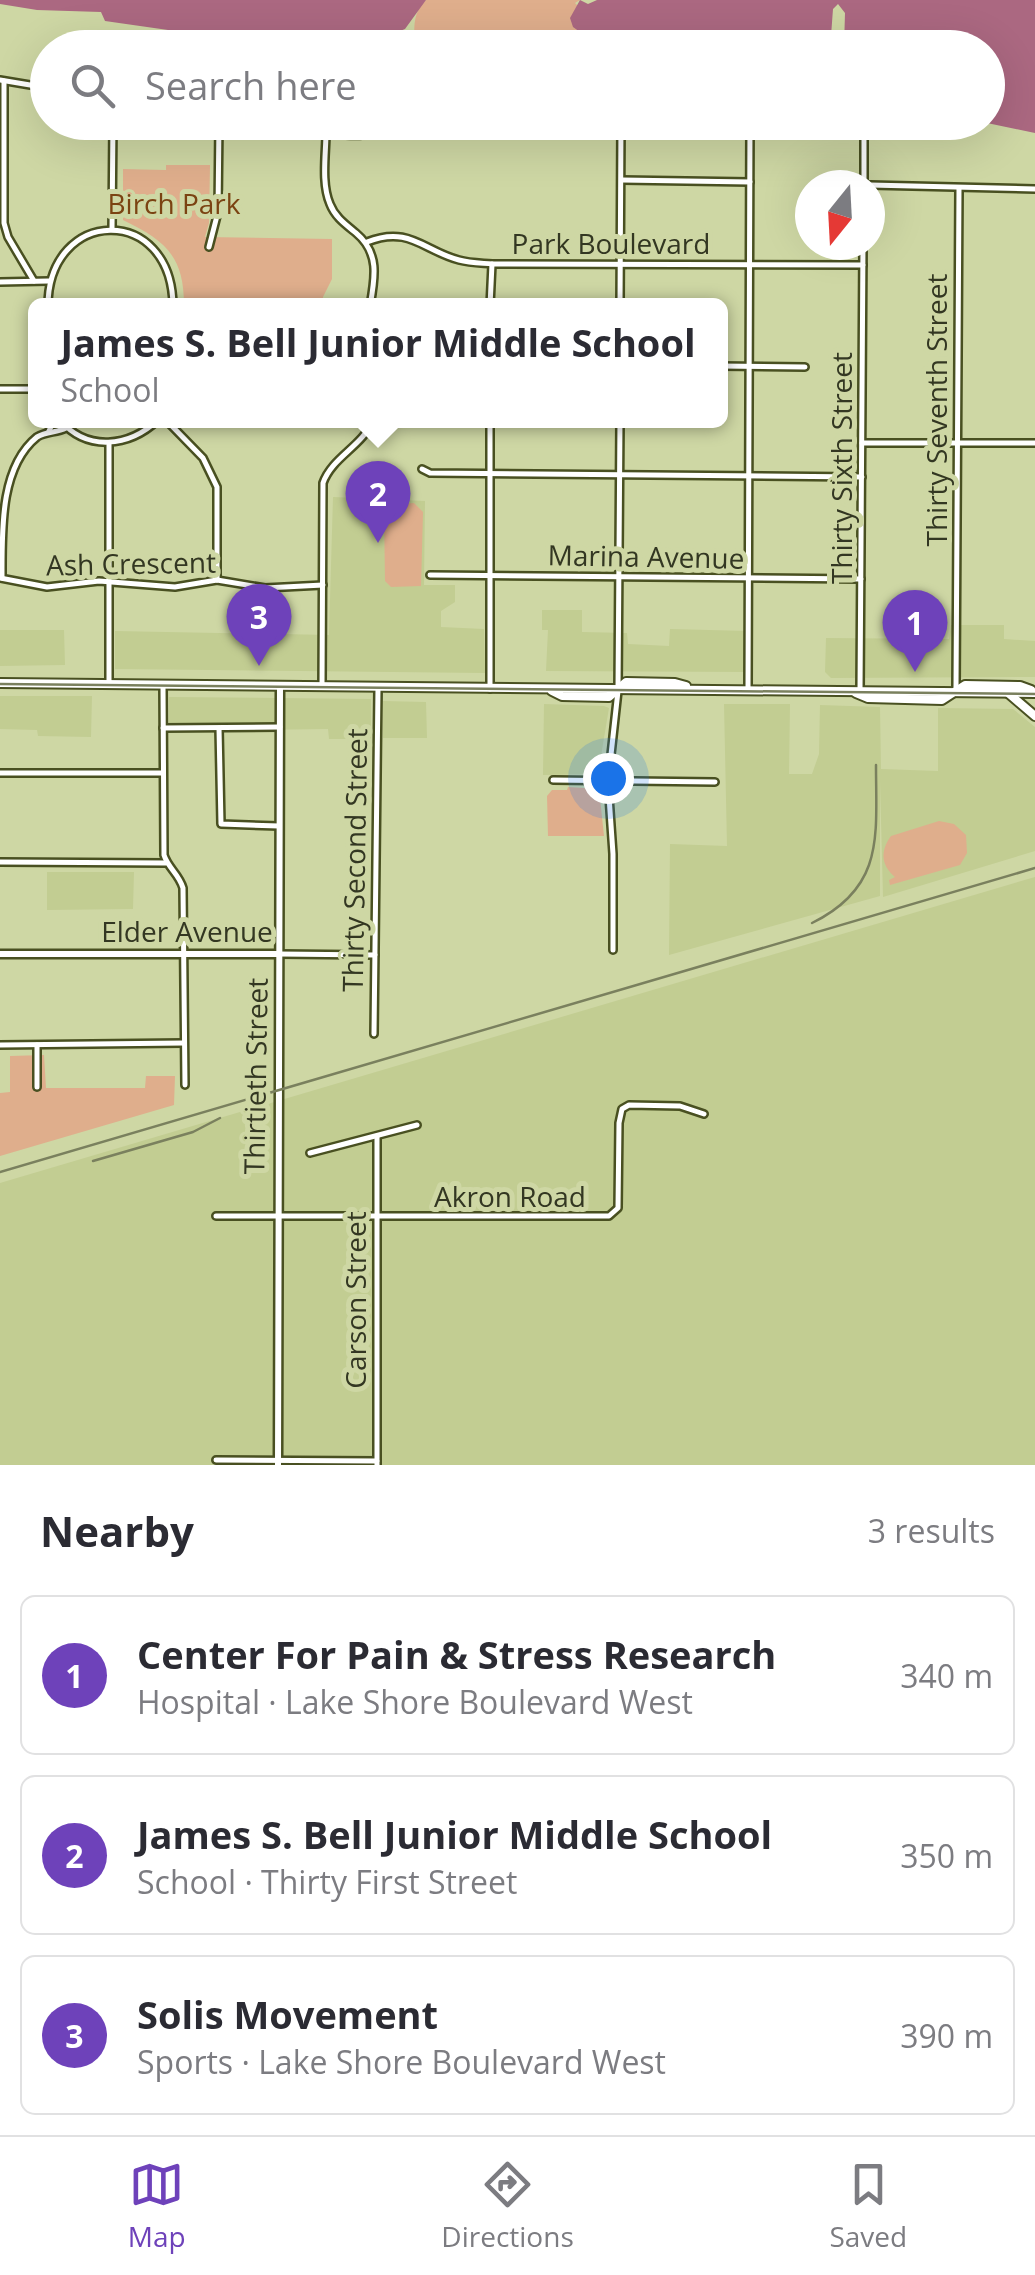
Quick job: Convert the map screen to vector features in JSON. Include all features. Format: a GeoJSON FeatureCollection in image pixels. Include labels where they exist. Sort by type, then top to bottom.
{"type":"FeatureCollection","features":[{"type":"Feature","properties":{"kind":"main road"},"geometry":{"type":"LineString","coordinates":[[0,683],[548,689],[562,696],[609,697],[626,682],[675,682],[695,690],[855,691],[868,698],[942,700],[965,685],[1020,686],[1035,692]]}},
{"type":"Feature","properties":{"kind":"main road"},"geometry":{"type":"LineString","coordinates":[[956,692],[1035,692]]}},
{"type":"Feature","properties":{"kind":"main road"},"geometry":{"type":"LineString","coordinates":[[1007,692],[1035,716]]}},
{"type":"Feature","properties":{"kind":"street"},"geometry":{"type":"LineString","coordinates":[[30,85],[2,80],[4,223],[34,281]]}},
{"type":"Feature","properties":{"kind":"street"},"geometry":{"type":"LineString","coordinates":[[112,229],[113,140]]}},
{"type":"Feature","properties":{"kind":"street"},"geometry":{"type":"LineString","coordinates":[[209,247],[218,212],[220,140]]}},
{"type":"Feature","properties":{"kind":"street"},"geometry":{"type":"LineString","coordinates":[[326,140],[329,201],[342,222],[366,242],[376,273],[371,298]]}},
{"type":"Feature","properties":{"kind":"street"},"geometry":{"type":"LineString","coordinates":[[620,298],[621,140]]}},
{"type":"Feature","properties":{"kind":"street"},"geometry":{"type":"LineString","coordinates":[[748,690],[750,140]]}},
{"type":"Feature","properties":{"kind":"street"},"geometry":{"type":"LineString","coordinates":[[865,140],[866,170]]}},
{"type":"Feature","properties":{"kind":"street"},"geometry":{"type":"LineString","coordinates":[[622,180],[750,182]]}},
{"type":"Feature","properties":{"kind":"street"},"geometry":{"type":"LineString","coordinates":[[885,186],[1035,189]]}},
{"type":"Feature","properties":{"kind":"street","name":"Thirty Seventh Street"},"geometry":{"type":"LineString","coordinates":[[956,692],[959,188]]}},
{"type":"Feature","properties":{"kind":"street"},"geometry":{"type":"LineString","coordinates":[[49,298],[58,261],[73,244],[112,229],[144,240],[163,258],[173,282],[173,298]]}},
{"type":"Feature","properties":{"kind":"street","name":"Park Boulevard"},"geometry":{"type":"LineString","coordinates":[[366,242],[414,238],[457,260],[492,264],[863,265]]}},
{"type":"Feature","properties":{"kind":"street","name":"Thirty Sixth Street"},"geometry":{"type":"LineString","coordinates":[[855,691],[861,579],[863,260]]}},
{"type":"Feature","properties":{"kind":"street"},"geometry":{"type":"LineString","coordinates":[[490,298],[492,264]]}},
{"type":"Feature","properties":{"kind":"street"},"geometry":{"type":"LineString","coordinates":[[0,282],[50,281]]}},
{"type":"Feature","properties":{"kind":"street"},"geometry":{"type":"LineString","coordinates":[[728,366],[804,367]]}},
{"type":"Feature","properties":{"kind":"street"},"geometry":{"type":"LineString","coordinates":[[0,389],[28,389]]}},
{"type":"Feature","properties":{"kind":"street"},"geometry":{"type":"LineString","coordinates":[[1,578],[4,478],[16,454],[50,428]]}},
{"type":"Feature","properties":{"kind":"street"},"geometry":{"type":"LineString","coordinates":[[48,431],[66,428],[109,444],[140,435],[148,428]]}},
{"type":"Feature","properties":{"kind":"street"},"geometry":{"type":"LineString","coordinates":[[174,428],[203,458],[217,487],[216,580]]}},
{"type":"Feature","properties":{"kind":"street"},"geometry":{"type":"LineString","coordinates":[[322,687],[325,477],[369,428]]}},
{"type":"Feature","properties":{"kind":"street"},"geometry":{"type":"LineString","coordinates":[[490,428],[490,689]]}},
{"type":"Feature","properties":{"kind":"street"},"geometry":{"type":"LineString","coordinates":[[613,950],[608,782],[618,689],[620,428]]}},
{"type":"Feature","properties":{"kind":"street"},"geometry":{"type":"LineString","coordinates":[[862,443],[1035,443]]}},
{"type":"Feature","properties":{"kind":"street"},"geometry":{"type":"LineString","coordinates":[[109,444],[109,684]]}},
{"type":"Feature","properties":{"kind":"street"},"geometry":{"type":"LineString","coordinates":[[422,469],[430,473],[862,477]]}},
{"type":"Feature","properties":{"kind":"street","name":"Marina Avenue"},"geometry":{"type":"LineString","coordinates":[[430,576],[861,579]]}},
{"type":"Feature","properties":{"kind":"street","name":"Ash Crescent"},"geometry":{"type":"LineString","coordinates":[[1,578],[47,587],[108,582],[175,586],[216,580],[265,588],[323,585]]}},
{"type":"Feature","properties":{"kind":"street"},"geometry":{"type":"LineString","coordinates":[[163,685],[166,863]]}},
{"type":"Feature","properties":{"kind":"street","name":"Thirtieth Street"},"geometry":{"type":"LineString","coordinates":[[278,1462],[280,686]]}},
{"type":"Feature","properties":{"kind":"street","name":"Thirty Second Street"},"geometry":{"type":"LineString","coordinates":[[374,1034],[378,688]]}},
{"type":"Feature","properties":{"kind":"street"},"geometry":{"type":"LineString","coordinates":[[162,728],[280,727]]}},
{"type":"Feature","properties":{"kind":"street"},"geometry":{"type":"LineString","coordinates":[[220,728],[222,824],[279,826]]}},
{"type":"Feature","properties":{"kind":"street"},"geometry":{"type":"LineString","coordinates":[[0,773],[162,773]]}},
{"type":"Feature","properties":{"kind":"street"},"geometry":{"type":"LineString","coordinates":[[553,780],[715,782]]}},
{"type":"Feature","properties":{"kind":"street"},"geometry":{"type":"LineString","coordinates":[[0,862],[166,863],[179,875],[186,955],[184,1085]]}},
{"type":"Feature","properties":{"kind":"street","name":"Elder Avenue"},"geometry":{"type":"LineString","coordinates":[[0,954],[375,955]]}},
{"type":"Feature","properties":{"kind":"street"},"geometry":{"type":"LineString","coordinates":[[0,1044],[184,1043]]}},
{"type":"Feature","properties":{"kind":"street"},"geometry":{"type":"LineString","coordinates":[[36,1044],[37,1087]]}},
{"type":"Feature","properties":{"kind":"street","name":"Akron Road"},"geometry":{"type":"LineString","coordinates":[[216,1216],[609,1216],[618,1208],[622,1109],[629,1105],[680,1106],[704,1114]]}},
{"type":"Feature","properties":{"kind":"street"},"geometry":{"type":"LineString","coordinates":[[310,1153],[417,1124]]}},
{"type":"Feature","properties":{"kind":"street","name":"Carson Street"},"geometry":{"type":"LineString","coordinates":[[377,1136],[377,1463]]}},
{"type":"Feature","properties":{"kind":"street"},"geometry":{"type":"LineString","coordinates":[[216,1460],[377,1463]]}},
{"type":"Feature","properties":{"kind":"shaded area"},"geometry":{"type":"Polygon","coordinates":[[[0,0],[426,0],[402,30],[168,30],[105,21],[101,12],[37,10],[0,4],[0,0]]]}},
{"type":"Feature","properties":{"kind":"shaded area"},"geometry":{"type":"Polygon","coordinates":[[[580,0],[588,4],[597,0],[1035,0],[1035,133],[1005,127],[1005,30],[844,30],[845,13],[838,4],[833,9],[831,30],[577,30],[570,18],[580,0]]]}},
{"type":"Feature","properties":{"kind":"shaded area"},"geometry":{"type":"Polygon","coordinates":[[[333,497],[425,501],[424,585],[455,585],[455,602],[441,611],[441,627],[484,629],[485,673],[115,669],[115,631],[329,635],[333,497]]]}},
{"type":"Feature","properties":{"kind":"shaded area"},"geometry":{"type":"Polygon","coordinates":[[[542,610],[582,610],[582,632],[627,633],[628,644],[669,646],[670,629],[748,631],[747,672],[546,671],[548,630],[542,630],[542,610]]]}},
{"type":"Feature","properties":{"kind":"shaded area"},"geometry":{"type":"Polygon","coordinates":[[[951,625],[1004,625],[1004,639],[1035,641],[1035,677],[831,678],[825,672],[826,638],[949,639],[951,625]]]}},
{"type":"Feature","properties":{"kind":"shaded area"},"geometry":{"type":"Polygon","coordinates":[[[0,630],[64,630],[65,665],[0,666],[0,630]]]}},
{"type":"Feature","properties":{"kind":"shaded area"},"geometry":{"type":"Polygon","coordinates":[[[0,696],[92,696],[91,737],[38,736],[37,730],[0,729],[0,696]]]}},
{"type":"Feature","properties":{"kind":"shaded area"},"geometry":{"type":"Polygon","coordinates":[[[169,697],[371,699],[371,739],[329,739],[328,729],[169,731],[169,697]]]}},
{"type":"Feature","properties":{"kind":"shaded area"},"geometry":{"type":"Polygon","coordinates":[[[383,701],[426,702],[427,738],[383,738],[383,701]]]}},
{"type":"Feature","properties":{"kind":"shaded area"},"geometry":{"type":"Polygon","coordinates":[[[544,704],[609,708],[598,774],[543,775],[544,704]]]}},
{"type":"Feature","properties":{"kind":"shaded area"},"geometry":{"type":"Polygon","coordinates":[[[724,704],[790,704],[789,774],[812,774],[819,754],[820,705],[880,707],[881,769],[938,771],[938,708],[1013,709],[1035,727],[1035,851],[883,897],[880,781],[880,896],[669,955],[670,844],[727,846],[724,704]]]}},
{"type":"Feature","properties":{"kind":"shaded area"},"geometry":{"type":"Polygon","coordinates":[[[47,872],[134,872],[133,909],[47,910],[47,872]]]}},
{"type":"Feature","properties":{"kind":"shaded area"},"geometry":{"type":"Polygon","coordinates":[[[1035,877],[1035,1465],[0,1465],[0,1183],[1035,877]]]}},
{"type":"Feature","properties":{"kind":"green space"},"geometry":{"type":"Polygon","coordinates":[[[426,0],[580,0],[575,3],[602,30],[414,30],[426,0]]]}},
{"type":"Feature","properties":{"kind":"green space","name":"Birch Park"},"geometry":{"type":"Polygon","coordinates":[[[166,165],[210,165],[209,223],[205,237],[332,239],[332,279],[323,298],[184,298],[180,273],[169,251],[123,220],[123,169],[166,170],[166,165]]]}},
{"type":"Feature","properties":{"kind":"green space"},"geometry":{"type":"Polygon","coordinates":[[[414,503],[423,512],[421,586],[391,587],[385,581],[384,513],[389,505],[414,503]]]}},
{"type":"Feature","properties":{"kind":"green space"},"geometry":{"type":"Polygon","coordinates":[[[599,789],[604,836],[548,836],[547,796],[552,790],[599,789]]]}},
{"type":"Feature","properties":{"kind":"green space"},"geometry":{"type":"Polygon","coordinates":[[[939,821],[954,824],[966,835],[967,853],[960,865],[890,885],[889,880],[895,877],[884,858],[891,836],[939,821]]]}},
{"type":"Feature","properties":{"kind":"green space"},"geometry":{"type":"Polygon","coordinates":[[[44,1055],[46,1088],[145,1088],[146,1076],[175,1076],[174,1105],[0,1156],[0,1093],[10,1092],[10,1056],[44,1055]]]}},
{"type":"Feature","properties":{"kind":"tram line"},"geometry":{"type":"LineString","coordinates":[[0,684],[1035,694]]}},
{"type":"Feature","properties":{"kind":"railway"},"geometry":{"type":"LineString","coordinates":[[812,923],[836,909],[864,876],[875,837],[876,765]]}},
{"type":"Feature","properties":{"kind":"railway"},"geometry":{"type":"LineString","coordinates":[[0,1172],[1035,868]]}},
{"type":"Feature","properties":{"kind":"railway"},"geometry":{"type":"LineString","coordinates":[[93,1161],[193,1132],[220,1118]]}},
{"type":"Feature","properties":{"kind":"place","name":"James S. Bell Junior Middle School"},"geometry":{"type":"Point","coordinates":[378,543]}},
{"type":"Feature","properties":{"kind":"place","name":"Solis Movement"},"geometry":{"type":"Point","coordinates":[259,666]}},
{"type":"Feature","properties":{"kind":"place","name":"Center For Pain & Stress Research"},"geometry":{"type":"Point","coordinates":[915,672]}}]}
